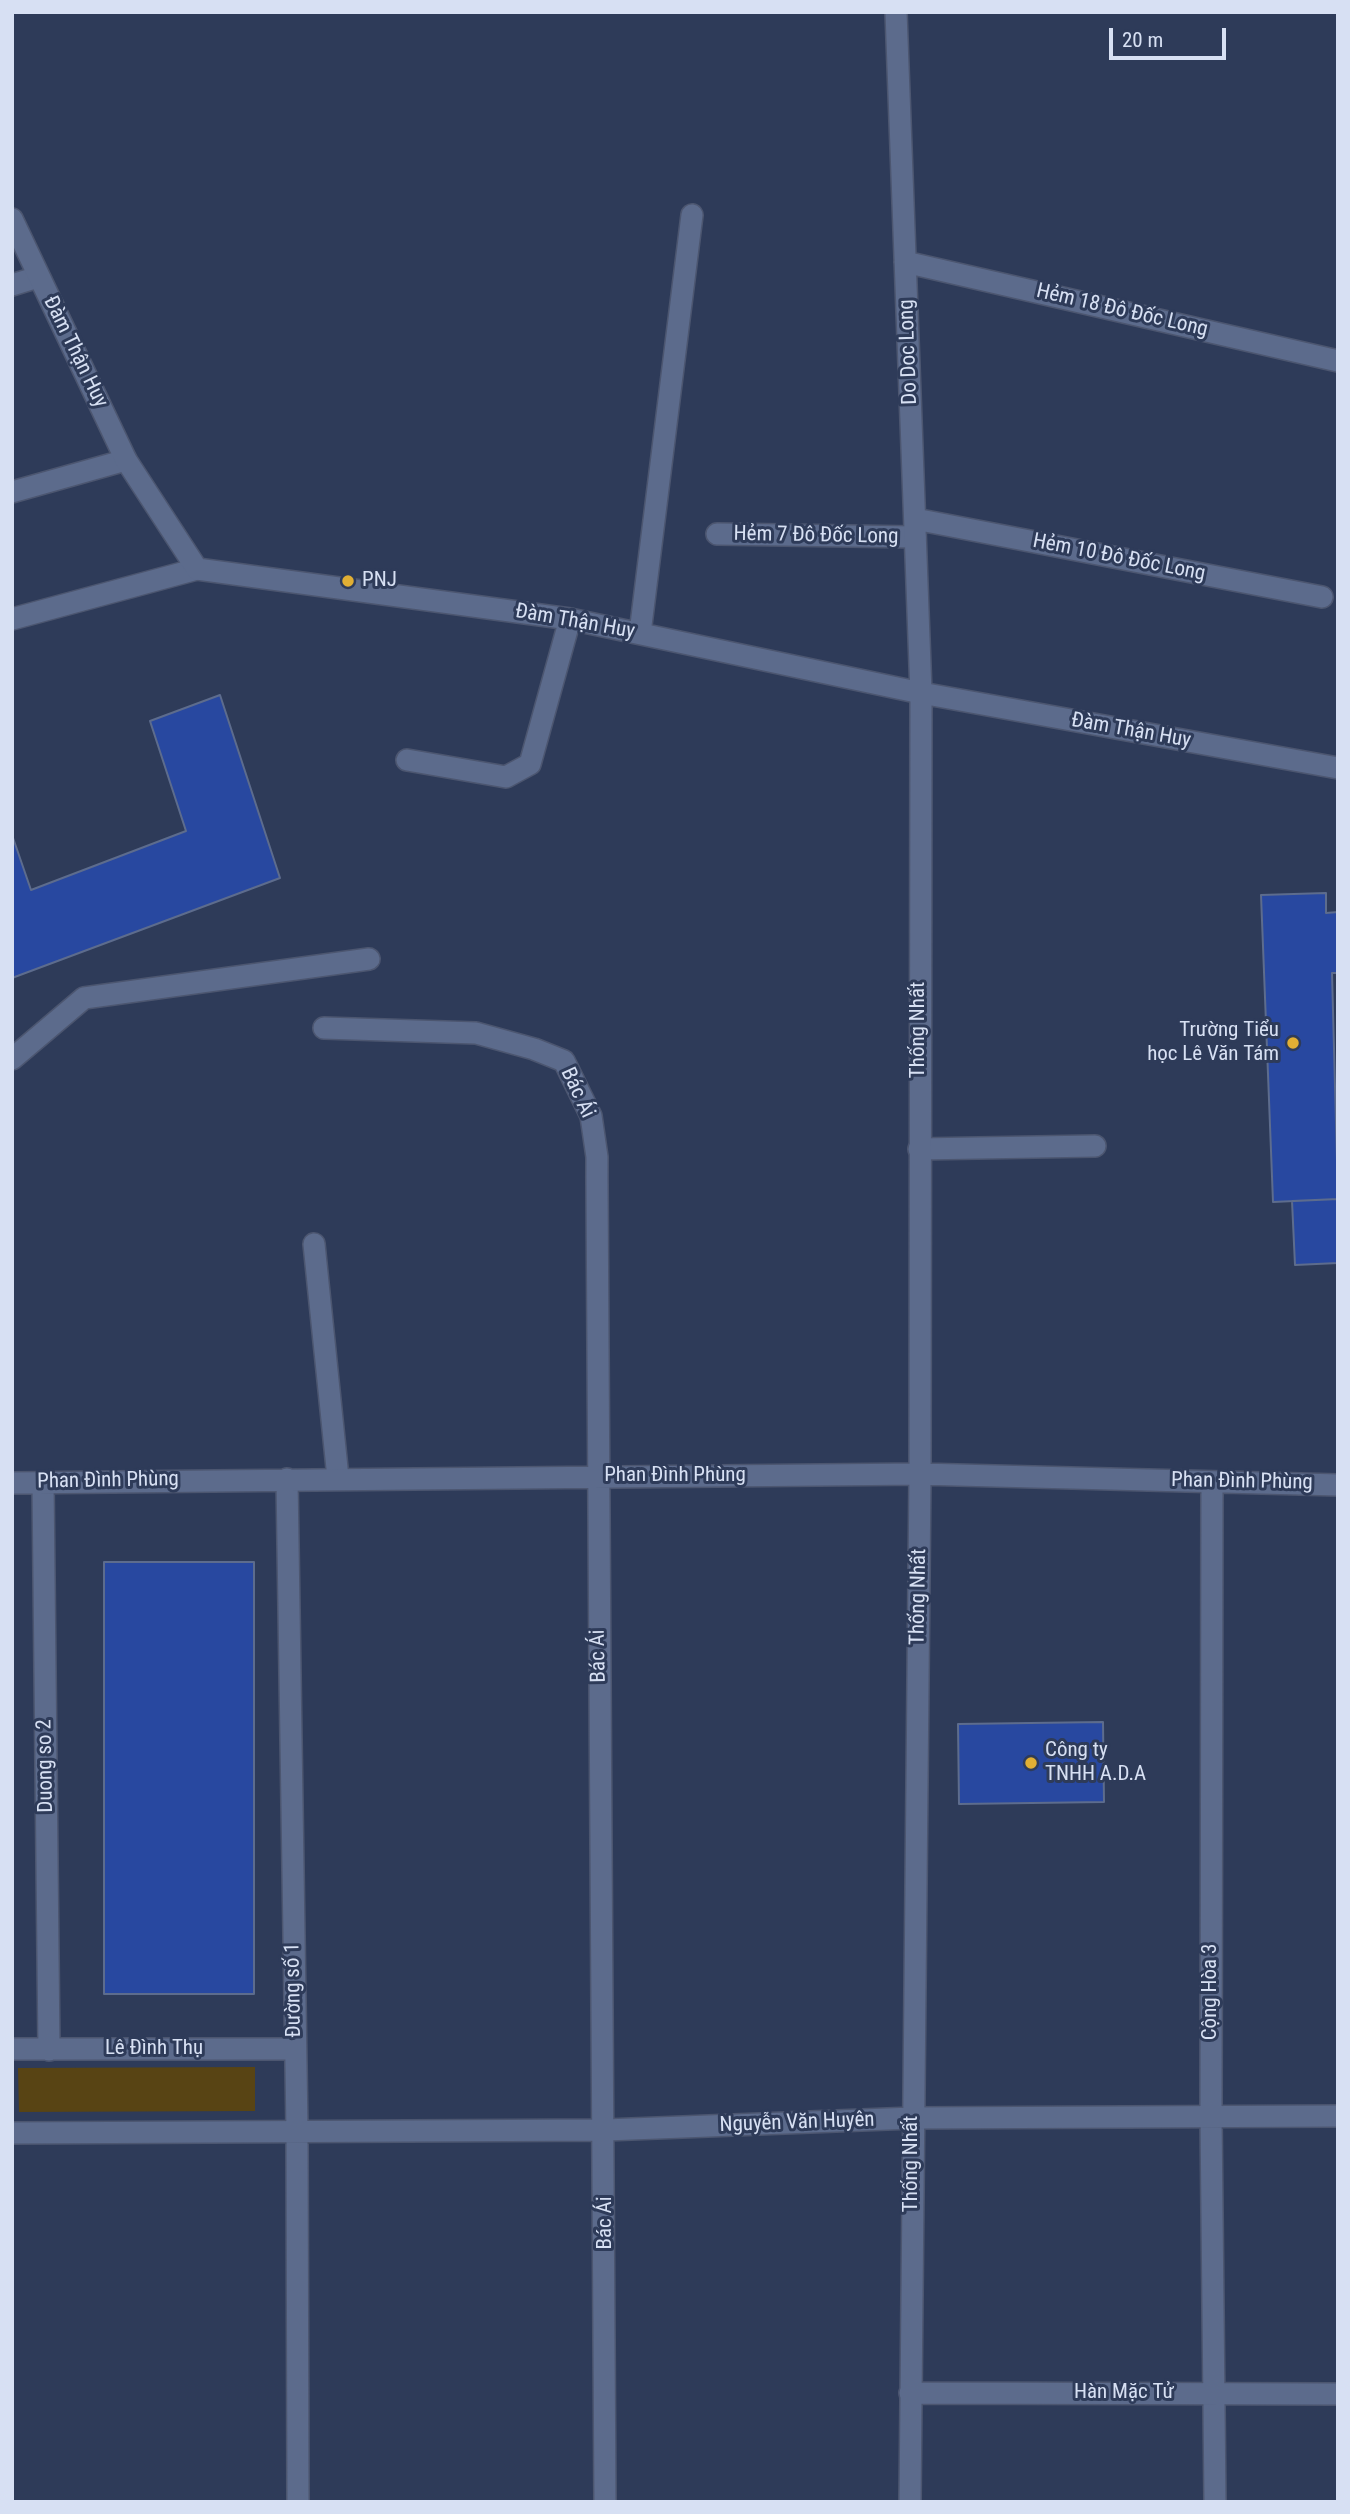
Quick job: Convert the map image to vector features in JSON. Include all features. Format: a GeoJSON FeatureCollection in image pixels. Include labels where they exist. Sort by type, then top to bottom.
{"type":"FeatureCollection","features":[{"type":"Feature","properties":{"kind":"street","name":"Do Doc Long"},"geometry":{"type":"LineString","coordinates":[[896,12],[922,692]]}},
{"type":"Feature","properties":{"kind":"street"},"geometry":{"type":"LineString","coordinates":[[640,633],[692,215]]}},
{"type":"Feature","properties":{"kind":"street","name":"Đàm Thận Huy"},"geometry":{"type":"LineString","coordinates":[[12,219],[38,277],[99,397],[126,460],[198,569],[570,619],[922,692],[1338,768]]}},
{"type":"Feature","properties":{"kind":"street","name":"Hẻm 18 Đô Đốc Long"},"geometry":{"type":"LineString","coordinates":[[905,262],[1338,361]]}},
{"type":"Feature","properties":{"kind":"street"},"geometry":{"type":"LineString","coordinates":[[12,285],[38,277]]}},
{"type":"Feature","properties":{"kind":"street"},"geometry":{"type":"LineString","coordinates":[[12,492],[126,460]]}},
{"type":"Feature","properties":{"kind":"street","name":"Hẻm 7 Đô Đốc Long"},"geometry":{"type":"LineString","coordinates":[[717,534],[915,528]]}},
{"type":"Feature","properties":{"kind":"street","name":"Hẻm 10 Đô Đốc Long"},"geometry":{"type":"LineString","coordinates":[[915,528],[1330,599]]}},
{"type":"Feature","properties":{"kind":"street"},"geometry":{"type":"LineString","coordinates":[[12,618],[198,569]]}},
{"type":"Feature","properties":{"kind":"street"},"geometry":{"type":"LineString","coordinates":[[407,760],[506,777],[530,764],[570,619]]}},
{"type":"Feature","properties":{"kind":"street","name":"Thống Nhất"},"geometry":{"type":"LineString","coordinates":[[909,2502],[920,1474],[922,692]]}},
{"type":"Feature","properties":{"kind":"street"},"geometry":{"type":"LineString","coordinates":[[12,1059],[84,998],[369,959]]}},
{"type":"Feature","properties":{"kind":"street","name":"Bác Ái"},"geometry":{"type":"LineString","coordinates":[[324,1028],[476,1033],[534,1049],[564,1061],[591,1116],[597,1157],[596,1477],[606,2130],[605,2502]]}},
{"type":"Feature","properties":{"kind":"street"},"geometry":{"type":"LineString","coordinates":[[919,1149],[1095,1146]]}},
{"type":"Feature","properties":{"kind":"street"},"geometry":{"type":"LineString","coordinates":[[314,1244],[338,1478]]}},
{"type":"Feature","properties":{"kind":"street","name":"Phan Đình Phùng"},"geometry":{"type":"LineString","coordinates":[[12,1483],[920,1474],[1338,1485]]}},
{"type":"Feature","properties":{"kind":"street","name":"Đường số 1"},"geometry":{"type":"LineString","coordinates":[[287,1479],[298,2131],[298,2502]]}},
{"type":"Feature","properties":{"kind":"street","name":"Duong so 2"},"geometry":{"type":"LineString","coordinates":[[44,1482],[48,2050]]}},
{"type":"Feature","properties":{"kind":"street","name":"Cộng Hòa 3"},"geometry":{"type":"LineString","coordinates":[[1212,1482],[1211,2116],[1215,2502]]}},
{"type":"Feature","properties":{"kind":"street","name":"Lê Đình Thụ"},"geometry":{"type":"LineString","coordinates":[[12,2049],[295,2049]]}},
{"type":"Feature","properties":{"kind":"street","name":"Nguyễn Văn Huyên"},"geometry":{"type":"LineString","coordinates":[[12,2133],[606,2130],[912,2118],[1338,2116]]}},
{"type":"Feature","properties":{"kind":"street","name":"Hàn Mặc Tử"},"geometry":{"type":"LineString","coordinates":[[910,2393],[1338,2394]]}},
{"type":"Feature","properties":{"kind":"shaded area"},"geometry":{"type":"Polygon","coordinates":[[[255,2067],[255,2111],[19,2112],[18,2068],[255,2067]]]}},
{"type":"Feature","properties":{"kind":"building"},"geometry":{"type":"Polygon","coordinates":[[[220,695],[280,878],[12,978],[12,835],[31,890],[186,831],[150,721],[220,695]]]}},
{"type":"Feature","properties":{"kind":"building"},"geometry":{"type":"Polygon","coordinates":[[[1326,893],[1326,913],[1338,912],[1338,973],[1332,973],[1338,1199],[1273,1202],[1261,895],[1326,893]]]}},
{"type":"Feature","properties":{"kind":"building"},"geometry":{"type":"Polygon","coordinates":[[[1338,1199],[1338,1263],[1295,1265],[1292,1201],[1338,1199]]]}},
{"type":"Feature","properties":{"kind":"building"},"geometry":{"type":"Polygon","coordinates":[[[104,1562],[254,1562],[254,1994],[104,1994],[104,1562]]]}},
{"type":"Feature","properties":{"kind":"building","name":"Công ty TNHH A.D.A"},"geometry":{"type":"Polygon","coordinates":[[[1103,1722],[1104,1802],[959,1804],[958,1724],[1103,1722]]]}},
{"type":"Feature","properties":{"kind":"place","name":"PNJ"},"geometry":{"type":"Point","coordinates":[348,581]}},
{"type":"Feature","properties":{"kind":"place","name":"Trường Tiểu học Lê Văn Tám"},"geometry":{"type":"Point","coordinates":[1293,1043]}},
{"type":"Feature","properties":{"kind":"place","name":"Công ty TNHH A.D.A"},"geometry":{"type":"Point","coordinates":[1031,1763]}}]}
